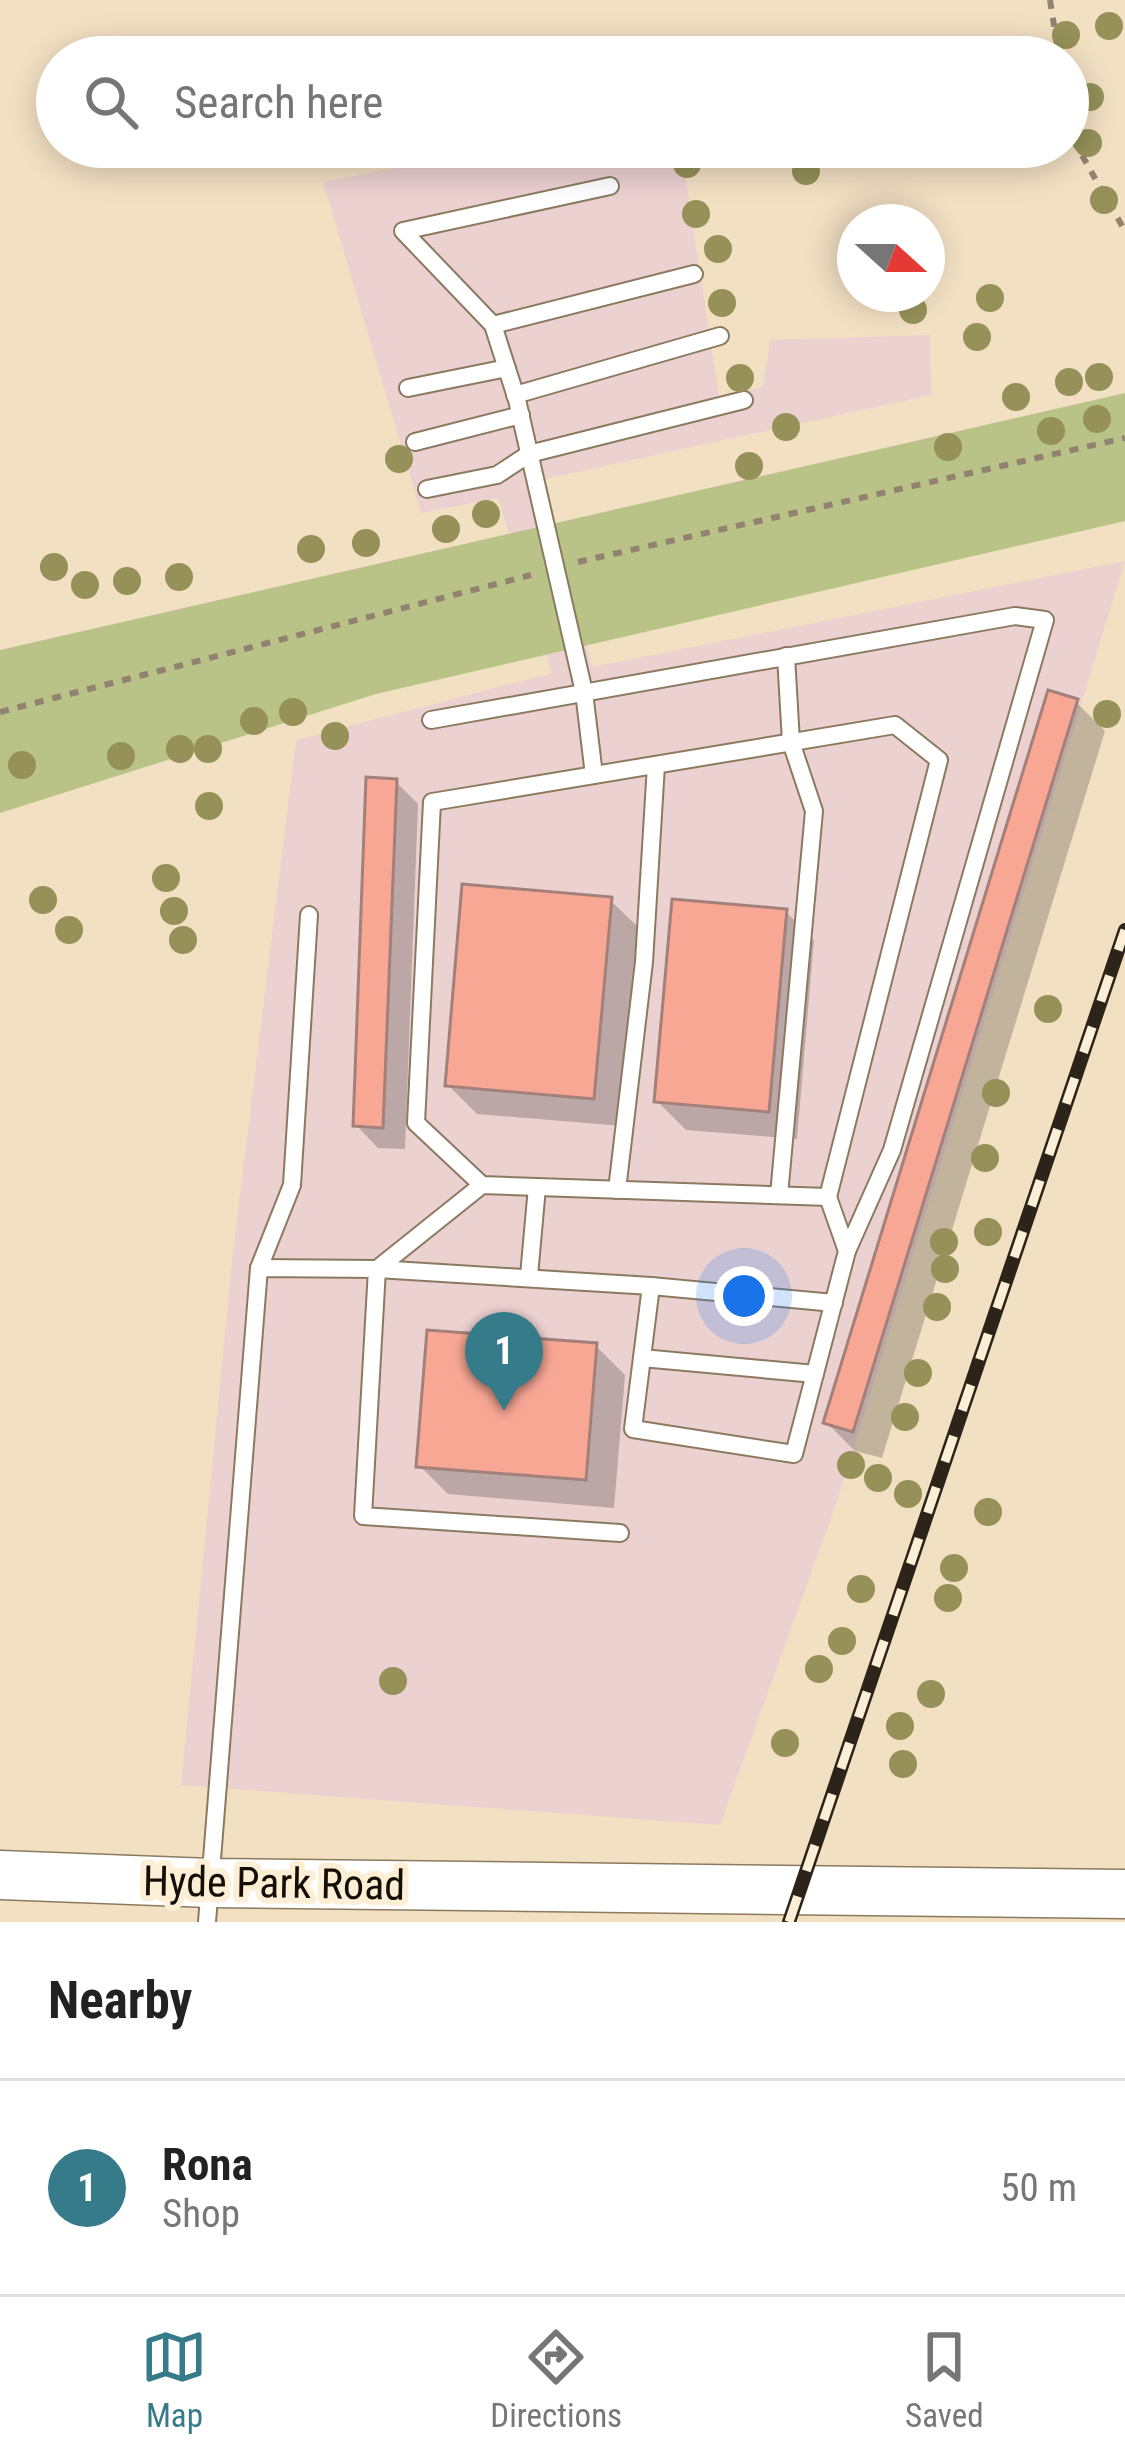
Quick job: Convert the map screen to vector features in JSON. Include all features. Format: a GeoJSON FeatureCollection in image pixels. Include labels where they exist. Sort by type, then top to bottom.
{"type":"FeatureCollection","features":[{"type":"Feature","properties":{"kind":"main road","name":"Hyde Park Road"},"geometry":{"type":"LineString","coordinates":[[0,1875],[208,1903],[1125,1894]]}},
{"type":"Feature","properties":{"kind":"lane"},"geometry":{"type":"LineString","coordinates":[[594,775],[584,692],[520,415],[493,325],[403,232],[610,186]]}},
{"type":"Feature","properties":{"kind":"lane"},"geometry":{"type":"LineString","coordinates":[[493,325],[694,274]]}},
{"type":"Feature","properties":{"kind":"lane"},"geometry":{"type":"LineString","coordinates":[[515,395],[721,335]]}},
{"type":"Feature","properties":{"kind":"lane"},"geometry":{"type":"LineString","coordinates":[[408,388],[507,368]]}},
{"type":"Feature","properties":{"kind":"lane"},"geometry":{"type":"LineString","coordinates":[[428,489],[497,475],[529,454],[744,400]]}},
{"type":"Feature","properties":{"kind":"lane"},"geometry":{"type":"LineString","coordinates":[[415,442],[520,415]]}},
{"type":"Feature","properties":{"kind":"lane"},"geometry":{"type":"LineString","coordinates":[[431,719],[1015,616],[1046,620],[892,1150],[848,1250],[794,1454],[633,1429],[651,1286]]}},
{"type":"Feature","properties":{"kind":"lane"},"geometry":{"type":"LineString","coordinates":[[779,1196],[814,812],[790,742],[786,656]]}},
{"type":"Feature","properties":{"kind":"lane"},"geometry":{"type":"LineString","coordinates":[[828,1197],[482,1185],[416,1124],[432,802],[895,725],[939,760],[828,1197],[848,1250]]}},
{"type":"Feature","properties":{"kind":"lane"},"geometry":{"type":"LineString","coordinates":[[617,1190],[644,962],[656,765]]}},
{"type":"Feature","properties":{"kind":"lane"},"geometry":{"type":"LineString","coordinates":[[208,1903],[259,1268],[292,1185],[309,915]]}},
{"type":"Feature","properties":{"kind":"lane"},"geometry":{"type":"LineString","coordinates":[[482,1185],[377,1269],[363,1516],[620,1533]]}},
{"type":"Feature","properties":{"kind":"lane"},"geometry":{"type":"LineString","coordinates":[[530,1276],[537,1187]]}},
{"type":"Feature","properties":{"kind":"lane"},"geometry":{"type":"LineString","coordinates":[[259,1268],[530,1276],[834,1303]]}},
{"type":"Feature","properties":{"kind":"lane"},"geometry":{"type":"LineString","coordinates":[[642,1358],[815,1374]]}},
{"type":"Feature","properties":{"kind":"path"},"geometry":{"type":"LineString","coordinates":[[1049,0],[1056,36]]}},
{"type":"Feature","properties":{"kind":"path"},"geometry":{"type":"LineString","coordinates":[[1089,168],[1125,231]]}},
{"type":"Feature","properties":{"kind":"shaded area"},"geometry":{"type":"Polygon","coordinates":[[[395,168],[684,168],[719,396],[763,387],[770,340],[930,335],[931,395],[540,480],[568,565],[592,667],[1125,561],[839,1496],[720,1825],[181,1785],[233,1251],[296,740],[552,673],[498,498],[421,513],[323,182],[395,168]]]}},
{"type":"Feature","properties":{"kind":"green space"},"geometry":{"type":"Polygon","coordinates":[[[1125,393],[1125,521],[376,694],[0,813],[0,650],[1125,393]]]}},
{"type":"Feature","properties":{"kind":"building"},"geometry":{"type":"Polygon","coordinates":[[[1048,690],[1078,699],[853,1432],[823,1423],[1048,690]]]}},
{"type":"Feature","properties":{"kind":"building"},"geometry":{"type":"Polygon","coordinates":[[[366,777],[397,779],[383,1128],[353,1126],[366,777]]]}},
{"type":"Feature","properties":{"kind":"building"},"geometry":{"type":"Polygon","coordinates":[[[462,884],[612,897],[594,1099],[445,1086],[462,884]]]}},
{"type":"Feature","properties":{"kind":"building"},"geometry":{"type":"Polygon","coordinates":[[[672,899],[787,909],[769,1112],[654,1102],[672,899]]]}},
{"type":"Feature","properties":{"kind":"building"},"geometry":{"type":"Polygon","coordinates":[[[427,1330],[597,1343],[586,1480],[416,1467],[427,1330]]]}},
{"type":"Feature","properties":{"kind":"railway"},"geometry":{"type":"LineString","coordinates":[[789,1922],[1125,930]]}},
{"type":"Feature","properties":{"kind":"place","name":"Rona"},"geometry":{"type":"Point","coordinates":[504,1411]}}]}
